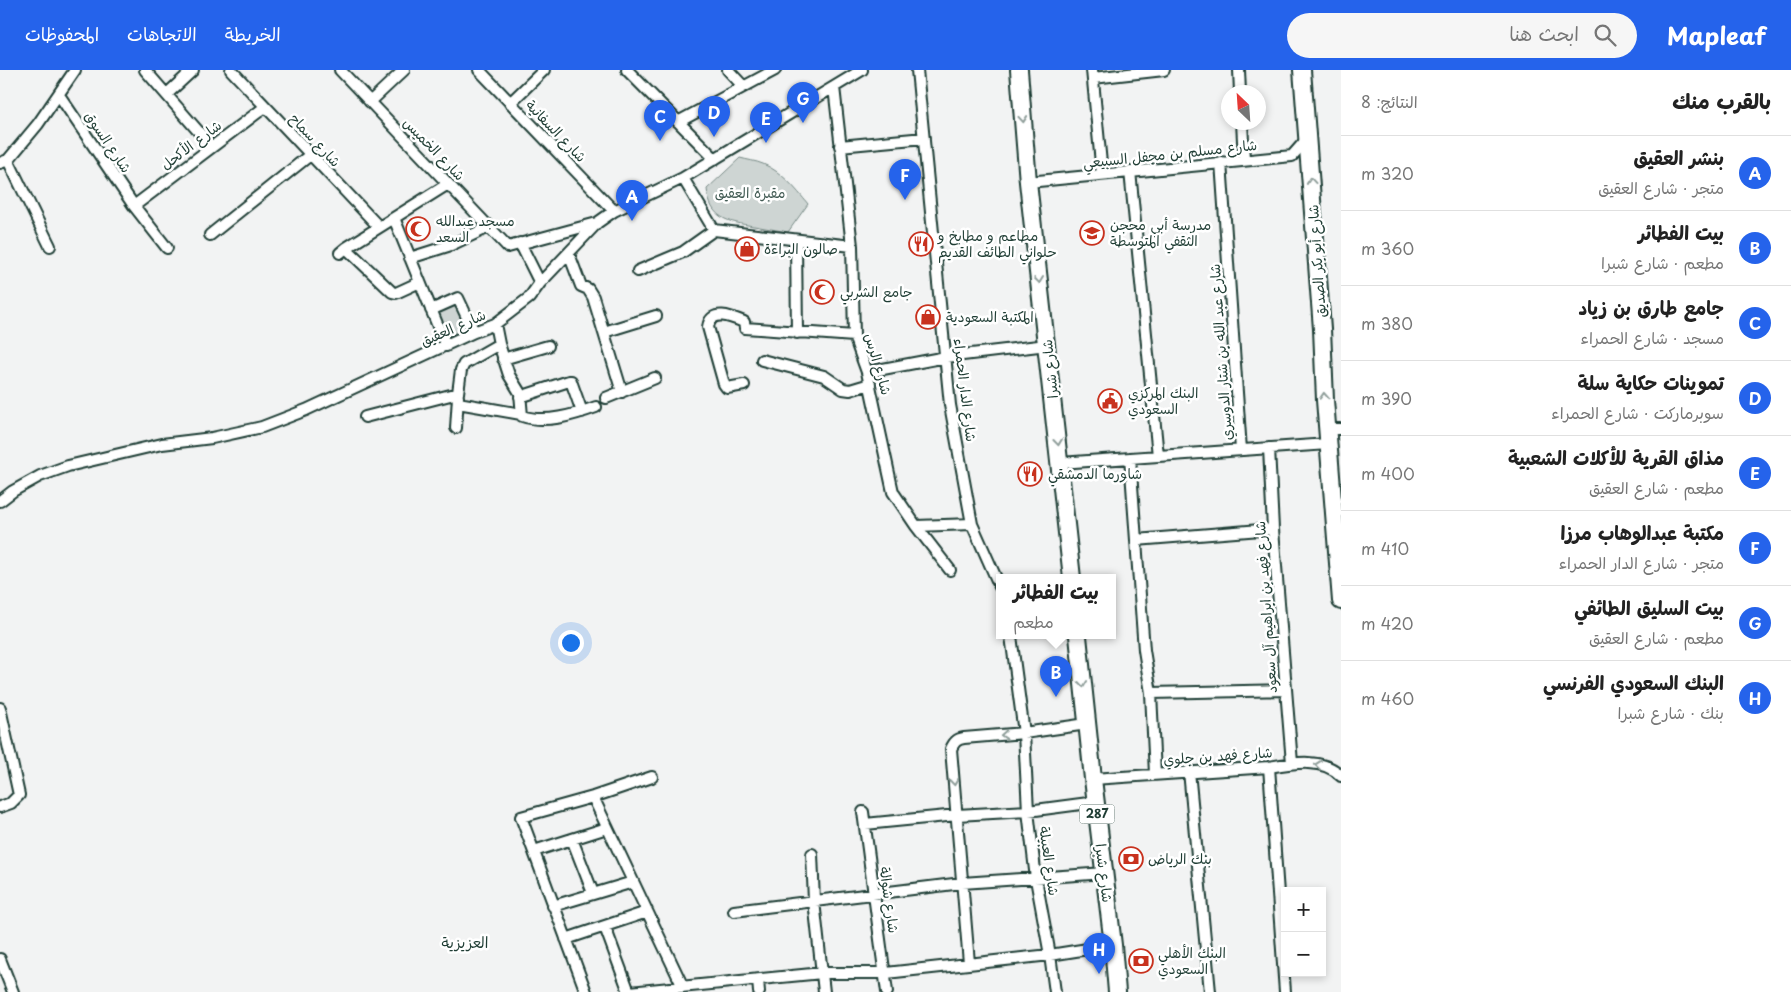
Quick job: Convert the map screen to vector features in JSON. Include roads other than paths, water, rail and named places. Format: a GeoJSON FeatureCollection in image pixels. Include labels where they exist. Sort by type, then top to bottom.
{"type":"FeatureCollection","features":[{"type":"Feature","properties":{"kind":"main road","name":"شارع شبرا"},"geometry":{"type":"LineString","coordinates":[[1018,70],[1028,182],[1072,574]]}},
{"type":"Feature","properties":{"kind":"main road","name":"شارع أبو بكر الصديق"},"geometry":{"type":"LineString","coordinates":[[1302,70],[1332,434],[1341,601]]}},
{"type":"Feature","properties":{"kind":"main road","name":"شارع شبرا"},"geometry":{"type":"LineString","coordinates":[[1078,639],[1117,992]]}},
{"type":"Feature","properties":{"kind":"street"},"geometry":{"type":"LineString","coordinates":[[145,70],[212,146]]}},
{"type":"Feature","properties":{"kind":"street"},"geometry":{"type":"LineString","coordinates":[[167,94],[193,70]]}},
{"type":"Feature","properties":{"kind":"street","name":"شارع سماح"},"geometry":{"type":"LineString","coordinates":[[231,70],[378,227]]}},
{"type":"Feature","properties":{"kind":"street","name":"شارع الخميس"},"geometry":{"type":"LineString","coordinates":[[340,70],[508,247],[520,243]]}},
{"type":"Feature","properties":{"kind":"street"},"geometry":{"type":"LineString","coordinates":[[370,102],[404,70]]}},
{"type":"Feature","properties":{"kind":"street","name":"شارع السفانية"},"geometry":{"type":"LineString","coordinates":[[479,70],[614,211]]}},
{"type":"Feature","properties":{"kind":"street"},"geometry":{"type":"LineString","coordinates":[[510,103],[544,70]]}},
{"type":"Feature","properties":{"kind":"street"},"geometry":{"type":"LineString","coordinates":[[728,70],[743,86]]}},
{"type":"Feature","properties":{"kind":"street"},"geometry":{"type":"LineString","coordinates":[[678,122],[775,70]]}},
{"type":"Feature","properties":{"kind":"street","name":"شارع العقيق"},"geometry":{"type":"LineString","coordinates":[[0,501],[13,491],[40,476],[68,466],[162,444],[212,438],[262,427],[306,410],[474,332],[496,324],[529,298],[597,223],[614,211],[683,178],[862,70]]}},
{"type":"Feature","properties":{"kind":"street","name":"شارع الدار الحمراء"},"geometry":{"type":"LineString","coordinates":[[917,70],[950,405],[972,524],[996,578]]}},
{"type":"Feature","properties":{"kind":"street"},"geometry":{"type":"LineString","coordinates":[[1102,174],[1092,74],[1164,70]]}},
{"type":"Feature","properties":{"kind":"street"},"geometry":{"type":"LineString","coordinates":[[1239,70],[1240,85]]}},
{"type":"Feature","properties":{"kind":"street"},"geometry":{"type":"LineString","coordinates":[[50,246],[4,161],[59,95],[73,71]]}},
{"type":"Feature","properties":{"kind":"street"},"geometry":{"type":"LineString","coordinates":[[632,72],[678,122],[716,158]]}},
{"type":"Feature","properties":{"kind":"street","name":"شارع الرس"},"geometry":{"type":"LineString","coordinates":[[834,87],[852,246],[854,336],[868,372],[894,492],[916,526],[950,570]]}},
{"type":"Feature","properties":{"kind":"street","name":"شارع السوق"},"geometry":{"type":"LineString","coordinates":[[59,95],[134,206],[167,248]]}},
{"type":"Feature","properties":{"kind":"street","name":"شارع الأكحل"},"geometry":{"type":"LineString","coordinates":[[134,206],[265,107]]}},
{"type":"Feature","properties":{"kind":"street"},"geometry":{"type":"LineString","coordinates":[[1242,130],[1244,160]]}},
{"type":"Feature","properties":{"kind":"street"},"geometry":{"type":"LineString","coordinates":[[840,146],[924,138]]}},
{"type":"Feature","properties":{"kind":"street","name":"شارع مسلم بن مجفل السبيعي"},"geometry":{"type":"LineString","coordinates":[[1028,182],[1292,156],[1307,139]]}},
{"type":"Feature","properties":{"kind":"street"},"geometry":{"type":"LineString","coordinates":[[210,235],[310,155]]}},
{"type":"Feature","properties":{"kind":"street","name":"شارع عبد الله بن شتار الدوسري"},"geometry":{"type":"LineString","coordinates":[[1221,162],[1241,450]]}},
{"type":"Feature","properties":{"kind":"street"},"geometry":{"type":"LineString","coordinates":[[1130,171],[1158,456]]}},
{"type":"Feature","properties":{"kind":"street"},"geometry":{"type":"LineString","coordinates":[[683,178],[714,230]]}},
{"type":"Feature","properties":{"kind":"street"},"geometry":{"type":"LineString","coordinates":[[420,282],[396,293],[392,292],[343,250],[448,184]]}},
{"type":"Feature","properties":{"kind":"street"},"geometry":{"type":"LineString","coordinates":[[394,218],[446,346]]}},
{"type":"Feature","properties":{"kind":"street"},"geometry":{"type":"LineString","coordinates":[[540,284],[520,243],[597,223]]}},
{"type":"Feature","properties":{"kind":"street"},"geometry":{"type":"LineString","coordinates":[[410,258],[452,245],[489,227]]}},
{"type":"Feature","properties":{"kind":"street"},"geometry":{"type":"LineString","coordinates":[[638,271],[683,252],[714,230],[852,246]]}},
{"type":"Feature","properties":{"kind":"street"},"geometry":{"type":"LineString","coordinates":[[796,241],[797,333]]}},
{"type":"Feature","properties":{"kind":"street"},"geometry":{"type":"LineString","coordinates":[[569,254],[581,286],[588,289],[593,297],[622,392]]}},
{"type":"Feature","properties":{"kind":"street"},"geometry":{"type":"LineString","coordinates":[[431,310],[458,298],[474,332]]}},
{"type":"Feature","properties":{"kind":"street"},"geometry":{"type":"LineString","coordinates":[[744,386],[727,388],[724,384],[708,328],[709,321],[714,317],[728,315],[744,322],[746,328],[854,336]]}},
{"type":"Feature","properties":{"kind":"street"},"geometry":{"type":"LineString","coordinates":[[604,332],[656,316]]}},
{"type":"Feature","properties":{"kind":"street"},"geometry":{"type":"LineString","coordinates":[[496,324],[503,359],[511,381],[519,389],[521,414]]}},
{"type":"Feature","properties":{"kind":"street"},"geometry":{"type":"LineString","coordinates":[[456,428],[461,370],[464,364],[499,344]]}},
{"type":"Feature","properties":{"kind":"street"},"geometry":{"type":"LineString","coordinates":[[868,372],[946,357],[1047,345]]}},
{"type":"Feature","properties":{"kind":"street"},"geometry":{"type":"LineString","coordinates":[[503,359],[548,346]]}},
{"type":"Feature","properties":{"kind":"street"},"geometry":{"type":"LineString","coordinates":[[762,360],[824,376],[844,389],[850,390],[870,384]]}},
{"type":"Feature","properties":{"kind":"street"},"geometry":{"type":"LineString","coordinates":[[606,398],[655,378]]}},
{"type":"Feature","properties":{"kind":"street"},"geometry":{"type":"LineString","coordinates":[[520,397],[569,381],[573,384],[582,412]]}},
{"type":"Feature","properties":{"kind":"street"},"geometry":{"type":"LineString","coordinates":[[365,417],[458,398],[521,414],[524,417],[551,418],[582,412],[596,407]]}},
{"type":"Feature","properties":{"kind":"street"},"geometry":{"type":"LineString","coordinates":[[1060,463],[1269,448],[1332,434]]}},
{"type":"Feature","properties":{"kind":"street","name":"شارع فهد بن ابراهيم آل سعود"},"geometry":{"type":"LineString","coordinates":[[1269,448],[1273,529],[1292,763]]}},
{"type":"Feature","properties":{"kind":"street"},"geometry":{"type":"LineString","coordinates":[[1130,458],[1144,650],[1151,693],[1154,774]]}},
{"type":"Feature","properties":{"kind":"street"},"geometry":{"type":"LineString","coordinates":[[916,526],[972,524]]}},
{"type":"Feature","properties":{"kind":"street"},"geometry":{"type":"LineString","coordinates":[[1136,540],[1273,529]]}},
{"type":"Feature","properties":{"kind":"street"},"geometry":{"type":"LineString","coordinates":[[1010,639],[1024,733]]}},
{"type":"Feature","properties":{"kind":"street"},"geometry":{"type":"LineString","coordinates":[[1151,693],[1286,690]]}},
{"type":"Feature","properties":{"kind":"street"},"geometry":{"type":"LineString","coordinates":[[0,708],[19,795],[11,803],[0,807]]}},
{"type":"Feature","properties":{"kind":"street"},"geometry":{"type":"LineString","coordinates":[[969,963],[951,749],[953,743],[958,739],[964,738],[1024,733],[1087,724]]}},
{"type":"Feature","properties":{"kind":"street","name":"شارع العبيلة"},"geometry":{"type":"LineString","coordinates":[[1024,733],[1028,811],[1036,879],[1055,992]]}},
{"type":"Feature","properties":{"kind":"street","name":"شارع فهد بن جلوي"},"geometry":{"type":"LineString","coordinates":[[1093,779],[1292,763],[1323,764],[1335,769],[1341,776]]}},
{"type":"Feature","properties":{"kind":"street"},"geometry":{"type":"LineString","coordinates":[[1269,766],[1285,992]]}},
{"type":"Feature","properties":{"kind":"street"},"geometry":{"type":"LineString","coordinates":[[1189,771],[1210,992]]}},
{"type":"Feature","properties":{"kind":"street"},"geometry":{"type":"LineString","coordinates":[[586,992],[522,817],[593,798],[652,777]]}},
{"type":"Feature","properties":{"kind":"street"},"geometry":{"type":"LineString","coordinates":[[593,798],[683,987]]}},
{"type":"Feature","properties":{"kind":"street"},"geometry":{"type":"LineString","coordinates":[[865,824],[957,815],[1028,811],[1096,802]]}},
{"type":"Feature","properties":{"kind":"street","name":"شارع شوالة"},"geometry":{"type":"LineString","coordinates":[[864,812],[887,992]]}},
{"type":"Feature","properties":{"kind":"street"},"geometry":{"type":"LineString","coordinates":[[534,852],[607,828]]}},
{"type":"Feature","properties":{"kind":"street"},"geometry":{"type":"LineString","coordinates":[[572,839],[593,893]]}},
{"type":"Feature","properties":{"kind":"street"},"geometry":{"type":"LineString","coordinates":[[812,854],[814,901],[824,992]]}},
{"type":"Feature","properties":{"kind":"street"},"geometry":{"type":"LineString","coordinates":[[734,911],[962,883],[1104,873]]}},
{"type":"Feature","properties":{"kind":"street"},"geometry":{"type":"LineString","coordinates":[[553,906],[633,882]]}},
{"type":"Feature","properties":{"kind":"street"},"geometry":{"type":"LineString","coordinates":[[566,939],[647,912]]}},
{"type":"Feature","properties":{"kind":"street"},"geometry":{"type":"LineString","coordinates":[[605,927],[630,992],[683,987],[697,989],[822,973],[886,973],[1050,955],[1113,945]]}},
{"type":"Feature","properties":{"kind":"street"},"geometry":{"type":"LineString","coordinates":[[0,959],[12,988],[0,989]]}},
{"type":"Feature","properties":{"kind":"street"},"geometry":{"type":"LineString","coordinates":[[758,980],[759,992]]}},
{"type":"Feature","properties":{"kind":"place","name":"بيت السليق الطائفي"},"geometry":{"type":"Point","coordinates":[803,123]}},
{"type":"Feature","properties":{"kind":"place","name":"تموينات حكاية سلة"},"geometry":{"type":"Point","coordinates":[714,137]}},
{"type":"Feature","properties":{"kind":"place","name":"جامع طارق بن زياد"},"geometry":{"type":"Point","coordinates":[660,141]}},
{"type":"Feature","properties":{"kind":"place","name":"مذاق القرية للأكلات الشعبية"},"geometry":{"type":"Point","coordinates":[766,143]}},
{"type":"Feature","properties":{"kind":"place","name":"مكتبة عبدالوهاب مرزا"},"geometry":{"type":"Point","coordinates":[905,200]}},
{"type":"Feature","properties":{"kind":"place","name":"بنشر العقيق"},"geometry":{"type":"Point","coordinates":[632,221]}},
{"type":"Feature","properties":{"kind":"place","name":"مسجد عبدالله السعد"},"geometry":{"type":"Point","coordinates":[418,229]}},
{"type":"Feature","properties":{"kind":"place","name":"مدرسة أبي محجن الثقفي المتوسطة"},"geometry":{"type":"Point","coordinates":[1092,233]}},
{"type":"Feature","properties":{"kind":"place","name":"مطاعم و مطابخ و حلواني الطائف القديم"},"geometry":{"type":"Point","coordinates":[921,244]}},
{"type":"Feature","properties":{"kind":"place","name":"صالون البراءة"},"geometry":{"type":"Point","coordinates":[747,249]}},
{"type":"Feature","properties":{"kind":"place","name":"جامع الشربي"},"geometry":{"type":"Point","coordinates":[822,292]}},
{"type":"Feature","properties":{"kind":"place","name":"المكتبة السعودية"},"geometry":{"type":"Point","coordinates":[928,317]}},
{"type":"Feature","properties":{"kind":"place","name":"البنك المركزي السعودي"},"geometry":{"type":"Point","coordinates":[1110,401]}},
{"type":"Feature","properties":{"kind":"place","name":"شاورما الدمشقي"},"geometry":{"type":"Point","coordinates":[1030,474]}},
{"type":"Feature","properties":{"kind":"place","name":"بيت الفطائر"},"geometry":{"type":"Point","coordinates":[1056,697]}},
{"type":"Feature","properties":{"kind":"place","name":"بنك الرياض"},"geometry":{"type":"Point","coordinates":[1131,859]}},
{"type":"Feature","properties":{"kind":"place","name":"البنك الأهلي السعودي"},"geometry":{"type":"Point","coordinates":[1141,961]}},
{"type":"Feature","properties":{"kind":"place","name":"البنك السعودي الفرنسي"},"geometry":{"type":"Point","coordinates":[1099,974]}},
{"type":"Feature","properties":{"kind":"district","name":"العزيزية"},"geometry":{"type":"Point","coordinates":[465,943]}},
{"type":"Feature","properties":{"kind":"park label","name":"مقبرة العقيق"},"geometry":{"type":"Point","coordinates":[750,193]}}]}
